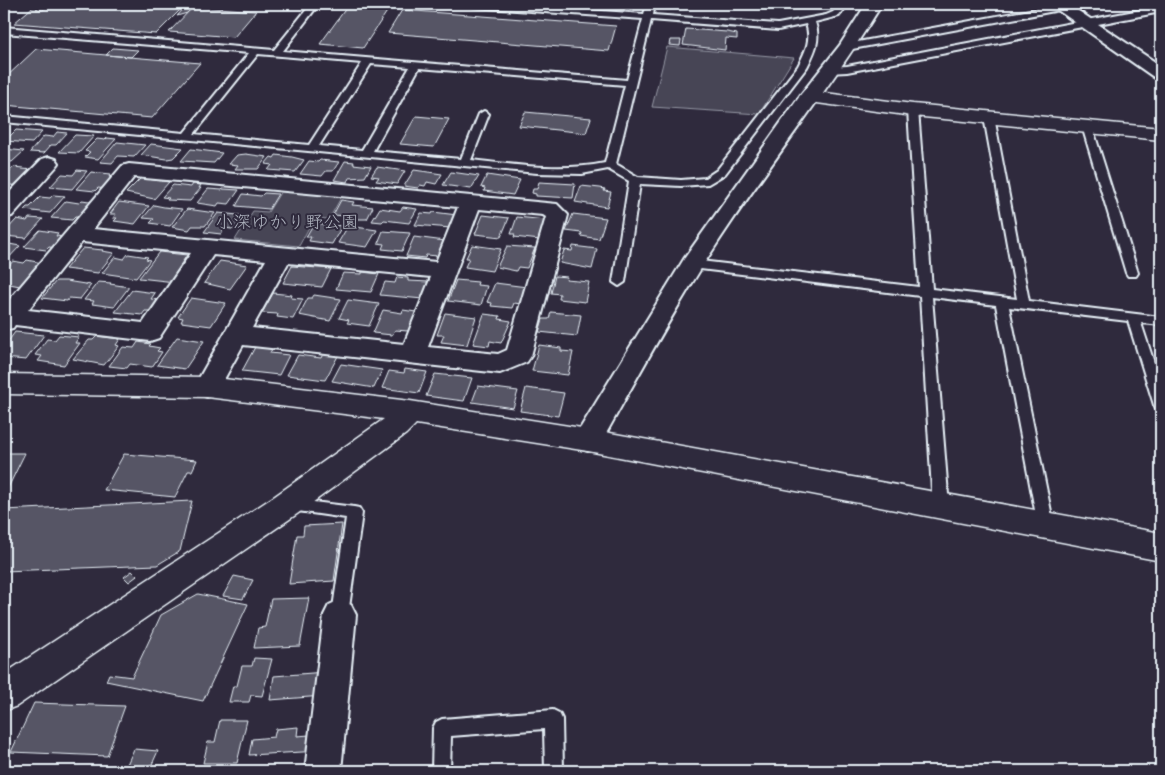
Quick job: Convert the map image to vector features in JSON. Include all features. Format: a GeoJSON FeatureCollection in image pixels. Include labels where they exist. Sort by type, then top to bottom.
{"type":"FeatureCollection","features":[{"type":"Feature","properties":{"kind":"street"},"geometry":{"type":"LineString","coordinates":[[588,440],[692,264],[809,96],[847,47],[874,4]]}},
{"type":"Feature","properties":{"kind":"street"},"geometry":{"type":"LineString","coordinates":[[1059,5],[1161,74]]}},
{"type":"Feature","properties":{"kind":"street"},"geometry":{"type":"LineString","coordinates":[[809,96],[913,110],[1161,134]]}},
{"type":"Feature","properties":{"kind":"street"},"geometry":{"type":"LineString","coordinates":[[4,211],[49,163]]}},
{"type":"Feature","properties":{"kind":"street"},"geometry":{"type":"LineString","coordinates":[[6,319],[129,170],[549,209],[557,216],[518,356],[500,364],[235,335]]}},
{"type":"Feature","properties":{"kind":"street"},"geometry":{"type":"LineString","coordinates":[[412,354],[471,202]]}},
{"type":"Feature","properties":{"kind":"street"},"geometry":{"type":"LineString","coordinates":[[76,234],[445,271]]}},
{"type":"Feature","properties":{"kind":"street"},"geometry":{"type":"LineString","coordinates":[[6,319],[150,332],[206,247]]}},
{"type":"Feature","properties":{"kind":"street"},"geometry":{"type":"LineString","coordinates":[[207,387],[281,254]]}},
{"type":"Feature","properties":{"kind":"street"},"geometry":{"type":"LineString","coordinates":[[4,384],[207,387],[410,412],[588,440],[1161,547]]}},
{"type":"Feature","properties":{"kind":"street"},"geometry":{"type":"LineString","coordinates":[[4,694],[286,505],[396,426],[410,412]]}},
{"type":"Feature","properties":{"kind":"street"},"geometry":{"type":"LineString","coordinates":[[324,771],[340,615]]}},
{"type":"Feature","properties":{"kind":"lane"},"geometry":{"type":"LineString","coordinates":[[4,8],[9,4]]}},
{"type":"Feature","properties":{"kind":"lane"},"geometry":{"type":"LineString","coordinates":[[277,53],[315,4]]}},
{"type":"Feature","properties":{"kind":"lane"},"geometry":{"type":"LineString","coordinates":[[474,4],[778,27],[810,22],[836,14],[843,6]]}},
{"type":"Feature","properties":{"kind":"lane"},"geometry":{"type":"LineString","coordinates":[[610,165],[651,4]]}},
{"type":"Feature","properties":{"kind":"lane"},"geometry":{"type":"LineString","coordinates":[[847,47],[1059,5]]}},
{"type":"Feature","properties":{"kind":"lane"},"geometry":{"type":"LineString","coordinates":[[828,70],[847,69],[1161,8]]}},
{"type":"Feature","properties":{"kind":"lane"},"geometry":{"type":"LineString","coordinates":[[4,119],[537,170],[573,170],[610,165],[635,180],[708,181],[721,172],[802,68],[812,47],[814,33],[810,22]]}},
{"type":"Feature","properties":{"kind":"lane"},"geometry":{"type":"LineString","coordinates":[[4,30],[631,83]]}},
{"type":"Feature","properties":{"kind":"lane"},"geometry":{"type":"LineString","coordinates":[[187,136],[256,52]]}},
{"type":"Feature","properties":{"kind":"lane"},"geometry":{"type":"LineString","coordinates":[[312,148],[368,61]]}},
{"type":"Feature","properties":{"kind":"lane"},"geometry":{"type":"LineString","coordinates":[[366,153],[416,65]]}},
{"type":"Feature","properties":{"kind":"lane"},"geometry":{"type":"LineString","coordinates":[[913,110],[940,507]]}},
{"type":"Feature","properties":{"kind":"lane"},"geometry":{"type":"LineString","coordinates":[[465,163],[484,114]]}},
{"type":"Feature","properties":{"kind":"lane"},"geometry":{"type":"LineString","coordinates":[[988,117],[1024,304]]}},
{"type":"Feature","properties":{"kind":"lane"},"geometry":{"type":"LineString","coordinates":[[1087,126],[1132,273]]}},
{"type":"Feature","properties":{"kind":"lane"},"geometry":{"type":"LineString","coordinates":[[619,282],[635,180]]}},
{"type":"Feature","properties":{"kind":"lane"},"geometry":{"type":"LineString","coordinates":[[692,264],[1161,321]]}},
{"type":"Feature","properties":{"kind":"lane"},"geometry":{"type":"LineString","coordinates":[[1002,302],[1046,526]]}},
{"type":"Feature","properties":{"kind":"lane"},"geometry":{"type":"LineString","coordinates":[[1133,318],[1161,405]]}},
{"type":"Feature","properties":{"kind":"lane"},"geometry":{"type":"LineString","coordinates":[[286,505],[354,513],[340,615]]}},
{"type":"Feature","properties":{"kind":"lane"},"geometry":{"type":"LineString","coordinates":[[441,771],[442,728],[553,719],[554,771]]}},
{"type":"Feature","properties":{"kind":"green space"},"geometry":{"type":"Polygon","coordinates":[[[667,47],[794,58],[759,114],[652,107],[667,47]]]}},
{"type":"Feature","properties":{"kind":"green space","name":"小深ゆかり野公園"},"geometry":{"type":"Polygon","coordinates":[[[283,188],[343,194],[329,219],[314,218],[299,246],[235,240],[253,211],[268,212],[283,188]]]}},
{"type":"Feature","properties":{"kind":"building"},"geometry":{"type":"Polygon","coordinates":[[[50,4],[186,4],[156,34],[14,23],[34,6],[39,7],[36,9],[43,10],[50,4]]]}},
{"type":"Feature","properties":{"kind":"building"},"geometry":{"type":"Polygon","coordinates":[[[188,4],[194,4],[187,13],[177,16],[188,4]]]}},
{"type":"Feature","properties":{"kind":"building"},"geometry":{"type":"Polygon","coordinates":[[[349,4],[392,4],[363,48],[320,44],[349,4]]]}},
{"type":"Feature","properties":{"kind":"building"},"geometry":{"type":"Polygon","coordinates":[[[194,6],[256,11],[234,37],[169,32],[194,6]]]}},
{"type":"Feature","properties":{"kind":"building"},"geometry":{"type":"Polygon","coordinates":[[[402,10],[616,26],[609,51],[388,33],[402,10]]]}},
{"type":"Feature","properties":{"kind":"building"},"geometry":{"type":"Polygon","coordinates":[[[686,29],[727,32],[737,34],[737,39],[726,38],[725,50],[683,45],[686,29]]]}},
{"type":"Feature","properties":{"kind":"building"},"geometry":{"type":"Polygon","coordinates":[[[670,40],[681,40],[680,46],[669,45],[670,40]]]}},
{"type":"Feature","properties":{"kind":"building"},"geometry":{"type":"Polygon","coordinates":[[[113,48],[138,50],[131,57],[106,55],[113,48]]]}},
{"type":"Feature","properties":{"kind":"building"},"geometry":{"type":"Polygon","coordinates":[[[36,49],[200,63],[152,118],[4,105],[4,79],[36,49]]]}},
{"type":"Feature","properties":{"kind":"building"},"geometry":{"type":"Polygon","coordinates":[[[525,112],[591,118],[586,133],[519,126],[525,112]]]}},
{"type":"Feature","properties":{"kind":"building"},"geometry":{"type":"Polygon","coordinates":[[[416,116],[449,119],[434,147],[400,144],[416,116]]]}},
{"type":"Feature","properties":{"kind":"building"},"geometry":{"type":"Polygon","coordinates":[[[16,130],[42,132],[32,143],[5,141],[16,130]]]}},
{"type":"Feature","properties":{"kind":"building"},"geometry":{"type":"Polygon","coordinates":[[[57,132],[67,133],[56,145],[51,145],[44,153],[30,152],[44,136],[53,137],[57,132]]]}},
{"type":"Feature","properties":{"kind":"building"},"geometry":{"type":"Polygon","coordinates":[[[75,135],[94,136],[79,153],[59,152],[75,135]]]}},
{"type":"Feature","properties":{"kind":"building"},"geometry":{"type":"Polygon","coordinates":[[[107,138],[116,139],[98,159],[85,157],[90,152],[85,151],[97,139],[105,140],[107,138]]]}},
{"type":"Feature","properties":{"kind":"building"},"geometry":{"type":"Polygon","coordinates":[[[117,142],[145,145],[134,157],[118,156],[112,163],[100,162],[117,142]]]}},
{"type":"Feature","properties":{"kind":"building"},"geometry":{"type":"Polygon","coordinates":[[[151,144],[183,148],[173,158],[167,159],[141,155],[151,144]]]}},
{"type":"Feature","properties":{"kind":"building"},"geometry":{"type":"Polygon","coordinates":[[[4,149],[24,151],[12,162],[4,161],[4,149]]]}},
{"type":"Feature","properties":{"kind":"building"},"geometry":{"type":"Polygon","coordinates":[[[191,149],[222,153],[214,163],[181,161],[191,149]]]}},
{"type":"Feature","properties":{"kind":"building"},"geometry":{"type":"Polygon","coordinates":[[[246,154],[267,157],[258,169],[235,169],[238,165],[229,164],[237,155],[246,154]]]}},
{"type":"Feature","properties":{"kind":"building"},"geometry":{"type":"Polygon","coordinates":[[[276,155],[304,160],[295,172],[268,170],[272,165],[265,164],[271,157],[274,158],[276,155]]]}},
{"type":"Feature","properties":{"kind":"building"},"geometry":{"type":"Polygon","coordinates":[[[320,160],[339,162],[333,171],[326,171],[322,176],[300,174],[309,161],[318,162],[320,160]]]}},
{"type":"Feature","properties":{"kind":"building"},"geometry":{"type":"Polygon","coordinates":[[[345,161],[371,166],[365,177],[349,178],[347,182],[334,180],[345,161]]]}},
{"type":"Feature","properties":{"kind":"building"},"geometry":{"type":"Polygon","coordinates":[[[14,167],[34,170],[18,186],[4,184],[4,176],[14,167]]]}},
{"type":"Feature","properties":{"kind":"building"},"geometry":{"type":"Polygon","coordinates":[[[377,167],[405,171],[397,184],[376,181],[379,177],[371,176],[377,167]]]}},
{"type":"Feature","properties":{"kind":"building"},"geometry":{"type":"Polygon","coordinates":[[[77,170],[87,171],[72,189],[50,187],[62,174],[73,175],[77,170]]]}},
{"type":"Feature","properties":{"kind":"building"},"geometry":{"type":"Polygon","coordinates":[[[414,170],[442,174],[436,184],[427,182],[425,186],[420,185],[418,188],[404,186],[414,170]]]}},
{"type":"Feature","properties":{"kind":"building"},"geometry":{"type":"Polygon","coordinates":[[[91,172],[111,174],[109,177],[116,178],[106,189],[98,188],[95,191],[76,189],[91,172]]]}},
{"type":"Feature","properties":{"kind":"building"},"geometry":{"type":"Polygon","coordinates":[[[451,172],[479,176],[471,189],[443,185],[451,172]]]}},
{"type":"Feature","properties":{"kind":"building"},"geometry":{"type":"Polygon","coordinates":[[[487,175],[520,180],[513,195],[484,191],[485,188],[481,187],[487,175]]]}},
{"type":"Feature","properties":{"kind":"building"},"geometry":{"type":"Polygon","coordinates":[[[141,178],[169,182],[154,199],[126,193],[141,178]]]}},
{"type":"Feature","properties":{"kind":"building"},"geometry":{"type":"Polygon","coordinates":[[[539,182],[575,184],[573,198],[536,196],[536,194],[532,193],[533,189],[537,189],[539,182]]]}},
{"type":"Feature","properties":{"kind":"building"},"geometry":{"type":"Polygon","coordinates":[[[193,184],[201,185],[199,188],[201,188],[190,201],[167,200],[169,198],[162,197],[173,185],[191,187],[193,184]]]}},
{"type":"Feature","properties":{"kind":"building"},"geometry":{"type":"Polygon","coordinates":[[[581,186],[605,189],[604,191],[611,192],[607,207],[575,202],[581,186]]]}},
{"type":"Feature","properties":{"kind":"building"},"geometry":{"type":"Polygon","coordinates":[[[208,189],[239,190],[229,204],[219,203],[217,206],[197,203],[208,189]]]}},
{"type":"Feature","properties":{"kind":"building"},"geometry":{"type":"Polygon","coordinates":[[[264,193],[278,194],[269,209],[236,206],[243,194],[261,196],[264,193]]]}},
{"type":"Feature","properties":{"kind":"building"},"geometry":{"type":"Polygon","coordinates":[[[53,195],[65,196],[50,213],[24,210],[40,197],[50,198],[53,195]]]}},
{"type":"Feature","properties":{"kind":"building"},"geometry":{"type":"Polygon","coordinates":[[[82,200],[96,202],[82,218],[75,217],[72,220],[51,218],[66,201],[79,203],[82,200]]]}},
{"type":"Feature","properties":{"kind":"building"},"geometry":{"type":"Polygon","coordinates":[[[341,200],[354,202],[352,205],[373,207],[367,219],[344,219],[345,216],[333,215],[341,200]]]}},
{"type":"Feature","properties":{"kind":"building"},"geometry":{"type":"Polygon","coordinates":[[[119,202],[149,206],[135,224],[114,221],[117,218],[113,218],[116,214],[110,214],[119,202]]]}},
{"type":"Feature","properties":{"kind":"building"},"geometry":{"type":"Polygon","coordinates":[[[154,205],[182,209],[170,226],[150,223],[154,219],[143,218],[154,205]]]}},
{"type":"Feature","properties":{"kind":"building"},"geometry":{"type":"Polygon","coordinates":[[[403,207],[417,209],[409,223],[384,220],[382,222],[372,221],[380,208],[400,211],[403,207]]]}},
{"type":"Feature","properties":{"kind":"building"},"geometry":{"type":"Polygon","coordinates":[[[187,209],[215,213],[205,226],[192,226],[189,230],[172,227],[187,209]]]}},
{"type":"Feature","properties":{"kind":"building"},"geometry":{"type":"Polygon","coordinates":[[[433,212],[457,215],[451,228],[415,225],[421,213],[432,214],[433,212]]]}},
{"type":"Feature","properties":{"kind":"building"},"geometry":{"type":"Polygon","coordinates":[[[218,213],[248,216],[238,230],[225,228],[221,234],[204,232],[218,213]]]}},
{"type":"Feature","properties":{"kind":"building"},"geometry":{"type":"Polygon","coordinates":[[[573,214],[606,218],[599,239],[581,236],[582,233],[566,231],[573,214]]]}},
{"type":"Feature","properties":{"kind":"building"},"geometry":{"type":"Polygon","coordinates":[[[483,215],[509,218],[501,237],[475,234],[483,215]]]}},
{"type":"Feature","properties":{"kind":"building"},"geometry":{"type":"Polygon","coordinates":[[[517,217],[546,220],[540,240],[514,237],[515,234],[511,234],[517,217]]]}},
{"type":"Feature","properties":{"kind":"building"},"geometry":{"type":"Polygon","coordinates":[[[29,218],[43,219],[26,238],[4,236],[4,233],[17,219],[27,221],[29,218]]]}},
{"type":"Feature","properties":{"kind":"building"},"geometry":{"type":"Polygon","coordinates":[[[314,223],[342,226],[332,244],[309,241],[311,237],[306,237],[314,223]]]}},
{"type":"Feature","properties":{"kind":"building"},"geometry":{"type":"Polygon","coordinates":[[[348,226],[377,230],[367,247],[338,243],[348,226]]]}},
{"type":"Feature","properties":{"kind":"building"},"geometry":{"type":"Polygon","coordinates":[[[40,230],[58,233],[56,236],[66,237],[56,248],[49,247],[46,250],[24,247],[40,230]]]}},
{"type":"Feature","properties":{"kind":"building"},"geometry":{"type":"Polygon","coordinates":[[[383,231],[410,233],[402,251],[382,249],[384,244],[378,243],[383,231]]]}},
{"type":"Feature","properties":{"kind":"building"},"geometry":{"type":"Polygon","coordinates":[[[414,237],[445,241],[438,256],[426,255],[425,258],[406,256],[414,237]]]}},
{"type":"Feature","properties":{"kind":"building"},"geometry":{"type":"Polygon","coordinates":[[[4,243],[20,246],[4,263],[4,243]]]}},
{"type":"Feature","properties":{"kind":"building"},"geometry":{"type":"Polygon","coordinates":[[[472,245],[501,249],[492,271],[465,267],[469,258],[466,258],[472,245]]]}},
{"type":"Feature","properties":{"kind":"building"},"geometry":{"type":"Polygon","coordinates":[[[507,246],[535,248],[527,268],[518,267],[516,271],[497,267],[507,246]]]}},
{"type":"Feature","properties":{"kind":"building"},"geometry":{"type":"Polygon","coordinates":[[[573,246],[597,249],[592,269],[560,263],[564,250],[572,251],[573,246]]]}},
{"type":"Feature","properties":{"kind":"building"},"geometry":{"type":"Polygon","coordinates":[[[83,248],[114,253],[98,273],[65,269],[83,248]]]}},
{"type":"Feature","properties":{"kind":"building"},"geometry":{"type":"Polygon","coordinates":[[[159,252],[187,255],[181,264],[184,265],[175,282],[139,278],[159,252]]]}},
{"type":"Feature","properties":{"kind":"building"},"geometry":{"type":"Polygon","coordinates":[[[128,254],[148,257],[146,259],[150,260],[136,278],[102,273],[115,257],[124,259],[128,254]]]}},
{"type":"Feature","properties":{"kind":"building"},"geometry":{"type":"Polygon","coordinates":[[[27,260],[42,263],[20,286],[4,283],[4,272],[13,261],[24,263],[27,260]]]}},
{"type":"Feature","properties":{"kind":"building"},"geometry":{"type":"Polygon","coordinates":[[[220,261],[247,265],[230,289],[204,283],[220,261]]]}},
{"type":"Feature","properties":{"kind":"building"},"geometry":{"type":"Polygon","coordinates":[[[292,266],[331,269],[322,287],[283,283],[292,266]]]}},
{"type":"Feature","properties":{"kind":"building"},"geometry":{"type":"Polygon","coordinates":[[[362,272],[379,274],[371,292],[336,289],[343,273],[362,274],[362,272]]]}},
{"type":"Feature","properties":{"kind":"building"},"geometry":{"type":"Polygon","coordinates":[[[555,276],[567,277],[566,280],[589,282],[585,302],[559,299],[560,294],[551,293],[555,276]]]}},
{"type":"Feature","properties":{"kind":"building"},"geometry":{"type":"Polygon","coordinates":[[[397,277],[408,278],[408,281],[429,282],[423,299],[380,295],[385,282],[395,283],[397,277]]]}},
{"type":"Feature","properties":{"kind":"building"},"geometry":{"type":"Polygon","coordinates":[[[456,280],[478,282],[477,285],[487,286],[481,305],[448,301],[456,280]]]}},
{"type":"Feature","properties":{"kind":"building"},"geometry":{"type":"Polygon","coordinates":[[[56,281],[91,285],[80,299],[69,298],[67,301],[42,298],[56,281]]]}},
{"type":"Feature","properties":{"kind":"building"},"geometry":{"type":"Polygon","coordinates":[[[98,282],[129,287],[114,307],[92,304],[94,301],[84,300],[98,282]]]}},
{"type":"Feature","properties":{"kind":"building"},"geometry":{"type":"Polygon","coordinates":[[[495,283],[527,287],[521,304],[514,303],[512,308],[491,306],[492,303],[487,302],[495,283]]]}},
{"type":"Feature","properties":{"kind":"building"},"geometry":{"type":"Polygon","coordinates":[[[132,290],[155,293],[151,299],[162,300],[154,311],[145,311],[142,315],[115,312],[132,290]]]}},
{"type":"Feature","properties":{"kind":"building"},"geometry":{"type":"Polygon","coordinates":[[[273,293],[292,295],[291,298],[303,299],[293,319],[277,317],[278,314],[262,313],[273,293]]]}},
{"type":"Feature","properties":{"kind":"building"},"geometry":{"type":"Polygon","coordinates":[[[314,295],[341,299],[330,321],[299,315],[308,298],[312,298],[314,295]]]}},
{"type":"Feature","properties":{"kind":"building"},"geometry":{"type":"Polygon","coordinates":[[[191,298],[226,303],[211,326],[181,322],[183,318],[178,317],[191,298]]]}},
{"type":"Feature","properties":{"kind":"building"},"geometry":{"type":"Polygon","coordinates":[[[348,300],[379,304],[369,326],[347,323],[349,320],[339,318],[348,300]]]}},
{"type":"Feature","properties":{"kind":"building"},"geometry":{"type":"Polygon","coordinates":[[[383,310],[402,313],[403,310],[416,312],[408,331],[395,330],[392,335],[373,333],[383,310]]]}},
{"type":"Feature","properties":{"kind":"building"},"geometry":{"type":"Polygon","coordinates":[[[551,312],[581,315],[577,336],[539,332],[543,319],[549,319],[551,312]]]}},
{"type":"Feature","properties":{"kind":"building"},"geometry":{"type":"Polygon","coordinates":[[[445,313],[476,317],[467,345],[441,342],[444,335],[437,335],[445,313]]]}},
{"type":"Feature","properties":{"kind":"building"},"geometry":{"type":"Polygon","coordinates":[[[484,314],[500,316],[499,319],[511,321],[501,343],[490,341],[489,346],[473,344],[484,314]]]}},
{"type":"Feature","properties":{"kind":"building"},"geometry":{"type":"Polygon","coordinates":[[[15,332],[44,335],[26,360],[4,358],[4,347],[15,332]]]}},
{"type":"Feature","properties":{"kind":"building"},"geometry":{"type":"Polygon","coordinates":[[[59,335],[79,337],[75,343],[80,343],[64,365],[38,361],[42,356],[35,355],[47,339],[55,340],[59,335]]]}},
{"type":"Feature","properties":{"kind":"building"},"geometry":{"type":"Polygon","coordinates":[[[97,336],[120,339],[116,345],[119,346],[104,365],[73,359],[89,340],[93,340],[97,336]]]}},
{"type":"Feature","properties":{"kind":"building"},"geometry":{"type":"Polygon","coordinates":[[[177,337],[204,341],[185,369],[157,365],[177,337]]]}},
{"type":"Feature","properties":{"kind":"building"},"geometry":{"type":"Polygon","coordinates":[[[138,342],[160,348],[157,351],[162,352],[152,367],[130,364],[127,368],[109,366],[123,347],[134,348],[138,342]]]}},
{"type":"Feature","properties":{"kind":"building"},"geometry":{"type":"Polygon","coordinates":[[[539,345],[573,352],[568,375],[532,371],[539,345]]]}},
{"type":"Feature","properties":{"kind":"building"},"geometry":{"type":"Polygon","coordinates":[[[255,347],[272,349],[270,353],[289,355],[279,375],[242,371],[255,347]]]}},
{"type":"Feature","properties":{"kind":"building"},"geometry":{"type":"Polygon","coordinates":[[[323,354],[338,356],[325,380],[287,375],[298,355],[321,358],[323,354]]]}},
{"type":"Feature","properties":{"kind":"building"},"geometry":{"type":"Polygon","coordinates":[[[341,364],[382,370],[374,388],[332,381],[341,364]]]}},
{"type":"Feature","properties":{"kind":"building"},"geometry":{"type":"Polygon","coordinates":[[[405,369],[427,372],[419,393],[382,388],[389,371],[404,373],[405,369]]]}},
{"type":"Feature","properties":{"kind":"building"},"geometry":{"type":"Polygon","coordinates":[[[435,374],[472,378],[464,401],[426,396],[435,374]]]}},
{"type":"Feature","properties":{"kind":"building"},"geometry":{"type":"Polygon","coordinates":[[[478,386],[518,391],[513,408],[472,402],[478,386]]]}},
{"type":"Feature","properties":{"kind":"building"},"geometry":{"type":"Polygon","coordinates":[[[526,388],[564,393],[558,416],[520,411],[526,388]]]}},
{"type":"Feature","properties":{"kind":"building"},"geometry":{"type":"Polygon","coordinates":[[[4,453],[25,453],[7,490],[4,490],[4,453]]]}},
{"type":"Feature","properties":{"kind":"building"},"geometry":{"type":"Polygon","coordinates":[[[124,454],[197,460],[192,471],[188,471],[175,497],[104,490],[124,454]]]}},
{"type":"Feature","properties":{"kind":"building"},"geometry":{"type":"Polygon","coordinates":[[[192,501],[180,551],[157,565],[4,571],[4,510],[192,501]]]}},
{"type":"Feature","properties":{"kind":"building"},"geometry":{"type":"Polygon","coordinates":[[[342,524],[334,581],[289,584],[297,535],[303,535],[304,526],[342,524]]]}},
{"type":"Feature","properties":{"kind":"building"},"geometry":{"type":"Polygon","coordinates":[[[132,571],[137,576],[129,582],[124,577],[132,571]]]}},
{"type":"Feature","properties":{"kind":"building"},"geometry":{"type":"Polygon","coordinates":[[[234,576],[253,580],[243,599],[223,596],[234,576]]]}},
{"type":"Feature","properties":{"kind":"building"},"geometry":{"type":"Polygon","coordinates":[[[198,594],[248,604],[203,701],[106,681],[109,674],[132,677],[161,615],[198,594]]]}},
{"type":"Feature","properties":{"kind":"building"},"geometry":{"type":"Polygon","coordinates":[[[309,598],[300,646],[254,648],[258,628],[265,627],[271,599],[309,598]]]}},
{"type":"Feature","properties":{"kind":"building"},"geometry":{"type":"Polygon","coordinates":[[[254,658],[272,659],[262,696],[251,695],[249,702],[229,702],[233,686],[237,686],[242,666],[252,666],[254,658]]]}},
{"type":"Feature","properties":{"kind":"building"},"geometry":{"type":"Polygon","coordinates":[[[325,672],[323,696],[270,700],[274,676],[325,672]]]}},
{"type":"Feature","properties":{"kind":"building"},"geometry":{"type":"Polygon","coordinates":[[[34,703],[125,706],[107,756],[11,752],[34,703]]]}},
{"type":"Feature","properties":{"kind":"building"},"geometry":{"type":"Polygon","coordinates":[[[220,720],[247,720],[237,763],[203,763],[208,742],[215,742],[220,720]]]}},
{"type":"Feature","properties":{"kind":"building"},"geometry":{"type":"Polygon","coordinates":[[[298,727],[297,736],[322,734],[320,751],[249,755],[252,739],[274,737],[276,729],[298,727]]]}},
{"type":"Feature","properties":{"kind":"building"},"geometry":{"type":"Polygon","coordinates":[[[134,749],[158,751],[149,771],[124,771],[134,749]]]}}]}
